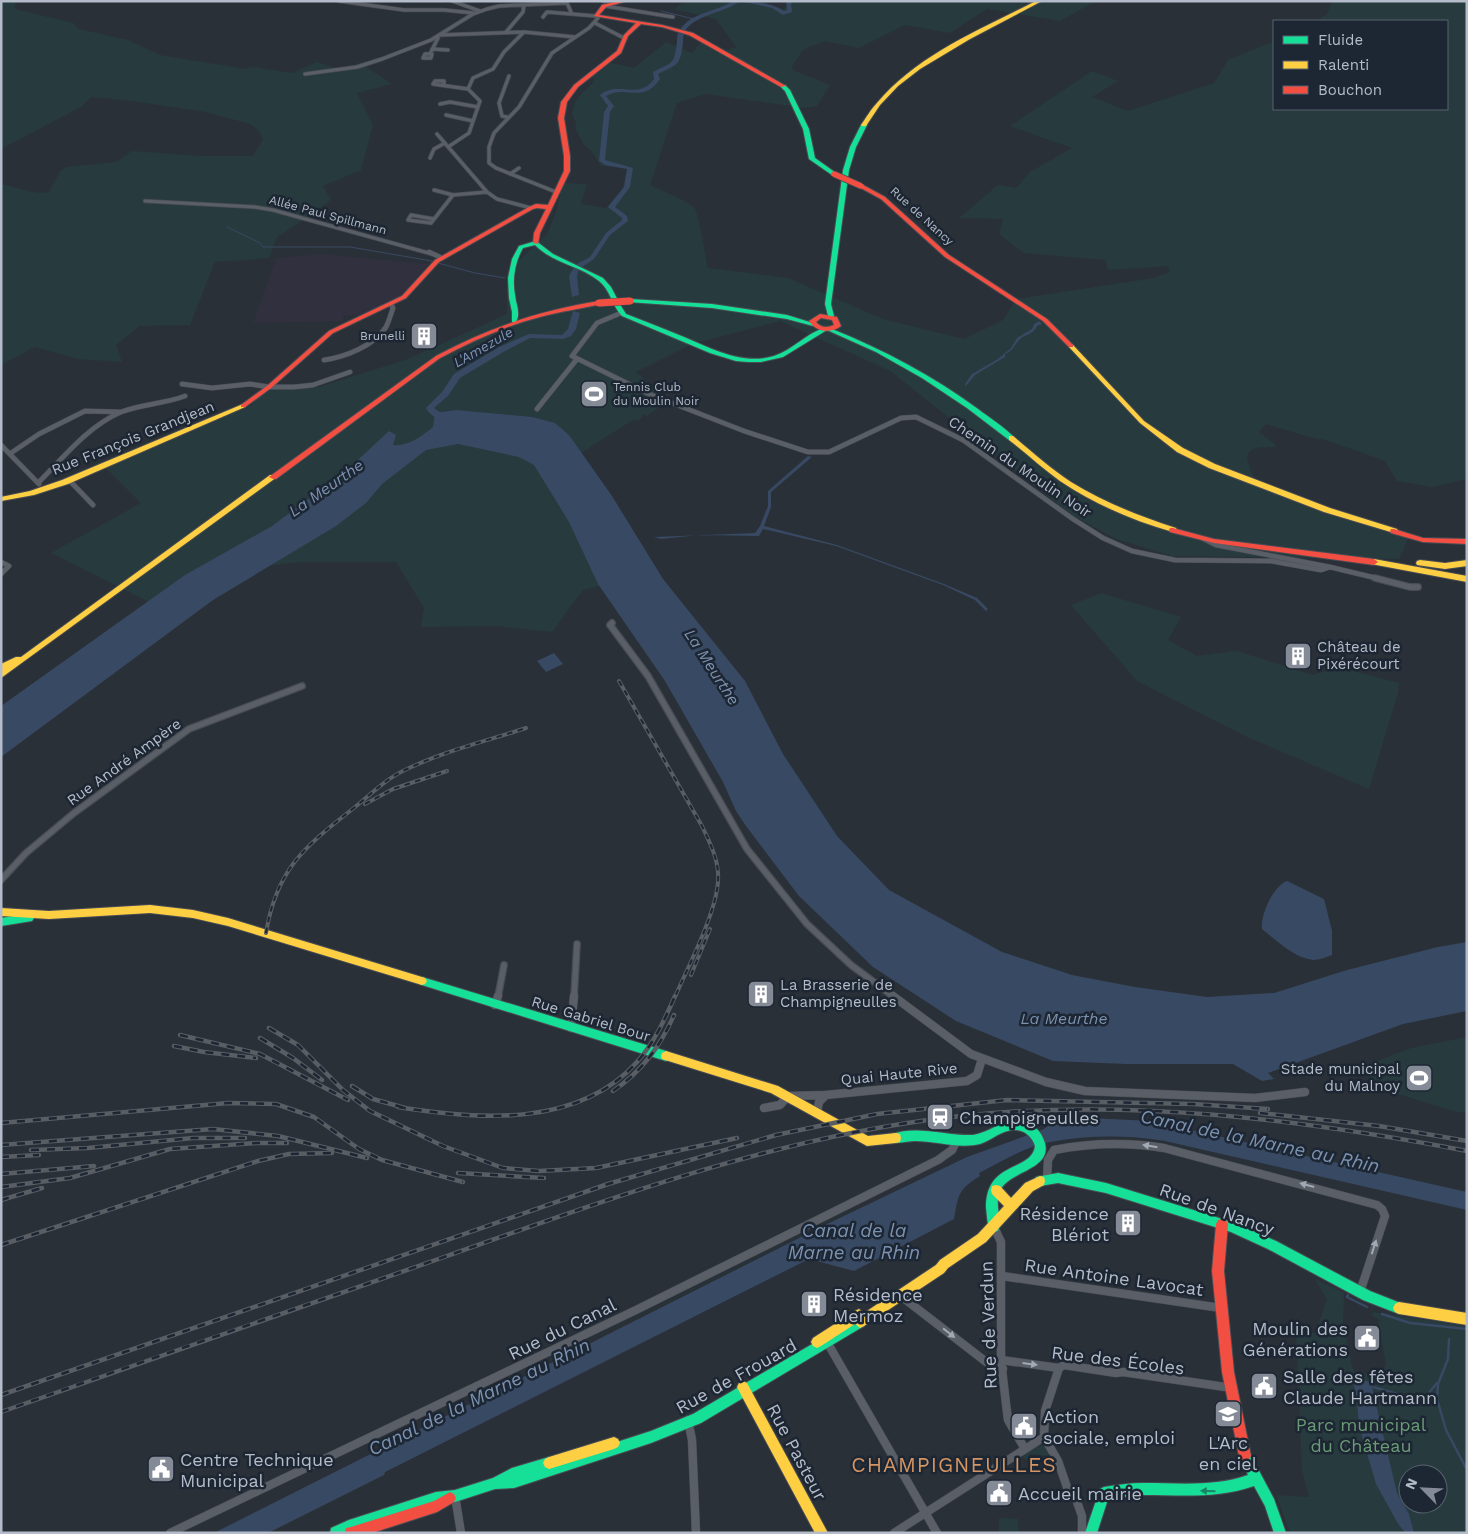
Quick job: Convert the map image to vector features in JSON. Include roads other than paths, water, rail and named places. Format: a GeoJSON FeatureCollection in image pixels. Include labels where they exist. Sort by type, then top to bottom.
{"type":"FeatureCollection","features":[{"type":"Feature","properties":{"kind":"main road"},"geometry":{"type":"LineString","coordinates":[[596,19],[606,3],[626,1]]}},
{"type":"Feature","properties":{"kind":"main road"},"geometry":{"type":"LineString","coordinates":[[806,340],[814,330],[815,321],[826,311],[828,304],[845,174],[852,147],[864,123],[880,101],[901,80],[927,62],[1040,1]]}},
{"type":"Feature","properties":{"kind":"main road","name":"Rue de Nancy"},"geometry":{"type":"LineString","coordinates":[[596,19],[638,23],[682,31],[701,38],[782,84],[806,129],[812,159],[834,174],[883,198],[948,256],[1046,320],[1147,426],[1189,455],[1313,505],[1412,537],[1431,541],[1467,542]]}},
{"type":"Feature","properties":{"kind":"main road"},"geometry":{"type":"LineString","coordinates":[[638,23],[624,38],[622,47],[617,55],[575,88],[563,101],[561,118],[567,167],[537,233],[536,243],[544,254],[602,280],[608,286],[621,313],[722,356],[744,361],[774,359],[790,352],[817,332],[831,329],[837,320],[831,316],[828,304]]}},
{"type":"Feature","properties":{"kind":"main road"},"geometry":{"type":"LineString","coordinates":[[531,208],[536,206],[547,210]]}},
{"type":"Feature","properties":{"kind":"main road","name":"Rue François Grandjean"},"geometry":{"type":"LineString","coordinates":[[1,499],[41,486],[69,480],[241,407],[269,387],[331,332],[404,297],[431,266],[442,258],[531,208]]}},
{"type":"Feature","properties":{"kind":"main road"},"geometry":{"type":"LineString","coordinates":[[514,321],[517,314],[511,302],[512,265],[515,255],[524,245],[536,243]]}},
{"type":"Feature","properties":{"kind":"main road"},"geometry":{"type":"LineString","coordinates":[[1,675],[415,371],[461,343],[514,321],[556,310],[630,301],[693,303],[815,321],[852,338],[942,387],[974,409],[1057,475],[1088,495],[1137,518],[1204,539],[1232,544],[1429,567],[1467,565],[1467,577],[1429,567]]}},
{"type":"Feature","properties":{"kind":"main road"},"geometry":{"type":"LineString","coordinates":[[815,321],[831,316]]}},
{"type":"Feature","properties":{"kind":"main road"},"geometry":{"type":"LineString","coordinates":[[1,668],[11,664],[59,632]]}},
{"type":"Feature","properties":{"kind":"main road","name":"Rue Gabriel Bour"},"geometry":{"type":"LineString","coordinates":[[1,922],[49,914],[125,909],[162,910],[193,914],[240,925],[495,1005],[757,1084],[788,1096],[868,1141],[880,1141],[912,1134],[957,1140],[984,1138],[1009,1126],[1020,1126],[1031,1130],[1040,1147],[1038,1155],[1034,1160],[1003,1177],[996,1190]]}},
{"type":"Feature","properties":{"kind":"main road","name":"Rue Gabriel Bour"},"geometry":{"type":"LineString","coordinates":[[1,912],[49,914]]}},
{"type":"Feature","properties":{"kind":"main road","name":"Rue de Nancy"},"geometry":{"type":"LineString","coordinates":[[1047,1179],[1058,1178],[1106,1188],[1222,1224],[1252,1235],[1360,1292],[1395,1306],[1467,1319]]}},
{"type":"Feature","properties":{"kind":"main road"},"geometry":{"type":"LineString","coordinates":[[994,1227],[1029,1187],[1047,1179]]}},
{"type":"Feature","properties":{"kind":"main road"},"geometry":{"type":"LineString","coordinates":[[996,1190],[1011,1206]]}},
{"type":"Feature","properties":{"kind":"main road"},"geometry":{"type":"LineString","coordinates":[[994,1227],[992,1205],[996,1190]]}},
{"type":"Feature","properties":{"kind":"main road"},"geometry":{"type":"LineString","coordinates":[[1222,1224],[1218,1257],[1226,1359],[1244,1452],[1255,1479],[1270,1503],[1280,1533]]}},
{"type":"Feature","properties":{"kind":"main road","name":"Rue de Frouard"},"geometry":{"type":"LineString","coordinates":[[351,1533],[437,1506],[455,1496],[495,1483],[514,1482],[651,1437],[688,1420],[744,1389],[940,1269],[994,1227]]}},
{"type":"Feature","properties":{"kind":"main road","name":"Rue Pasteur"},"geometry":{"type":"LineString","coordinates":[[744,1389],[822,1533]]}},
{"type":"Feature","properties":{"kind":"main road"},"geometry":{"type":"LineString","coordinates":[[1091,1533],[1104,1493],[1140,1489],[1215,1492],[1235,1488],[1255,1479]]}},
{"type":"Feature","properties":{"kind":"main road","name":"Rue de Frouard"},"geometry":{"type":"LineString","coordinates":[[336,1533],[349,1526],[436,1498],[455,1496]]}},
{"type":"Feature","properties":{"kind":"street"},"geometry":{"type":"LineString","coordinates":[[339,1],[404,10],[473,12],[497,6],[546,3],[568,4],[571,12]]}},
{"type":"Feature","properties":{"kind":"street"},"geometry":{"type":"LineString","coordinates":[[452,1],[464,7],[480,11]]}},
{"type":"Feature","properties":{"kind":"street"},"geometry":{"type":"LineString","coordinates":[[538,1],[546,3]]}},
{"type":"Feature","properties":{"kind":"street"},"geometry":{"type":"LineString","coordinates":[[606,3],[673,17]]}},
{"type":"Feature","properties":{"kind":"street"},"geometry":{"type":"LineString","coordinates":[[506,32],[523,12],[524,5]]}},
{"type":"Feature","properties":{"kind":"street"},"geometry":{"type":"LineString","coordinates":[[306,74],[357,67],[441,35],[473,12]]}},
{"type":"Feature","properties":{"kind":"street"},"geometry":{"type":"LineString","coordinates":[[543,17],[547,12],[571,12],[596,19],[624,38]]}},
{"type":"Feature","properties":{"kind":"street"},"geometry":{"type":"LineString","coordinates":[[556,192],[496,168],[488,160],[492,138],[507,117],[519,107],[536,76],[552,53],[596,19]]}},
{"type":"Feature","properties":{"kind":"street"},"geometry":{"type":"LineString","coordinates":[[441,35],[524,32],[575,37]]}},
{"type":"Feature","properties":{"kind":"street"},"geometry":{"type":"LineString","coordinates":[[468,89],[473,78],[493,69],[504,52],[524,32]]}},
{"type":"Feature","properties":{"kind":"street"},"geometry":{"type":"LineString","coordinates":[[430,54],[438,38],[436,37]]}},
{"type":"Feature","properties":{"kind":"street"},"geometry":{"type":"LineString","coordinates":[[427,48],[448,50]]}},
{"type":"Feature","properties":{"kind":"street"},"geometry":{"type":"LineString","coordinates":[[507,117],[502,116],[500,103],[509,76]]}},
{"type":"Feature","properties":{"kind":"street"},"geometry":{"type":"LineString","coordinates":[[430,158],[434,149],[447,145],[468,134],[480,100],[468,89],[444,85]]}},
{"type":"Feature","properties":{"kind":"street"},"geometry":{"type":"LineString","coordinates":[[440,104],[450,102],[478,107]]}},
{"type":"Feature","properties":{"kind":"street"},"geometry":{"type":"LineString","coordinates":[[446,116],[473,121]]}},
{"type":"Feature","properties":{"kind":"street"},"geometry":{"type":"LineString","coordinates":[[437,134],[487,192],[497,198],[531,208]]}},
{"type":"Feature","properties":{"kind":"street"},"geometry":{"type":"LineString","coordinates":[[510,174],[519,168]]}},
{"type":"Feature","properties":{"kind":"street"},"geometry":{"type":"LineString","coordinates":[[434,190],[453,195],[487,192]]}},
{"type":"Feature","properties":{"kind":"street"},"geometry":{"type":"LineString","coordinates":[[434,219],[412,215],[408,220],[428,223],[434,219],[453,195]]}},
{"type":"Feature","properties":{"kind":"street","name":"Allée Paul Spillmann"},"geometry":{"type":"LineString","coordinates":[[145,201],[255,207],[273,210],[423,250],[442,258]]}},
{"type":"Feature","properties":{"kind":"street"},"geometry":{"type":"LineString","coordinates":[[324,360],[332,360],[371,342],[386,326],[393,308],[391,304]]}},
{"type":"Feature","properties":{"kind":"street"},"geometry":{"type":"LineString","coordinates":[[537,410],[577,360],[572,356],[591,328],[602,319],[621,313]]}},
{"type":"Feature","properties":{"kind":"street","name":"Chemin du Moulin Noir"},"geometry":{"type":"LineString","coordinates":[[577,360],[649,394],[684,408],[744,431],[814,453],[830,452],[901,418],[921,418],[963,440],[1088,529],[1118,545],[1139,553],[1176,560],[1271,561],[1321,570],[1330,567],[1410,587],[1418,587]]}},
{"type":"Feature","properties":{"kind":"street"},"geometry":{"type":"LineString","coordinates":[[182,384],[212,388],[250,384],[269,387],[313,385],[350,372]]}},
{"type":"Feature","properties":{"kind":"street"},"geometry":{"type":"LineString","coordinates":[[10,452],[39,434],[85,411],[121,412],[174,401],[185,396]]}},
{"type":"Feature","properties":{"kind":"street"},"geometry":{"type":"LineString","coordinates":[[1,445],[10,452],[41,486],[97,427],[121,412]]}},
{"type":"Feature","properties":{"kind":"street"},"geometry":{"type":"LineString","coordinates":[[69,480],[94,505]]}},
{"type":"Feature","properties":{"kind":"street"},"geometry":{"type":"LineString","coordinates":[[1204,539],[1216,545],[1330,567]]}},
{"type":"Feature","properties":{"kind":"street"},"geometry":{"type":"LineString","coordinates":[[1,562],[9,566],[1,574]]}},
{"type":"Feature","properties":{"kind":"street"},"geometry":{"type":"LineString","coordinates":[[612,624],[610,624],[648,676],[748,849],[807,924],[851,965],[971,1054],[982,1060],[1007,1066],[1046,1082],[1085,1090],[1255,1098],[1305,1092]]}},
{"type":"Feature","properties":{"kind":"street","name":"Rue André Ampère"},"geometry":{"type":"LineString","coordinates":[[1,885],[3,878],[26,853],[74,813],[189,729],[302,686]]}},
{"type":"Feature","properties":{"kind":"street"},"geometry":{"type":"LineString","coordinates":[[571,1028],[573,1022],[577,944]]}},
{"type":"Feature","properties":{"kind":"street"},"geometry":{"type":"LineString","coordinates":[[495,1005],[504,965]]}},
{"type":"Feature","properties":{"kind":"street","name":"Quai Haute Rive"},"geometry":{"type":"LineString","coordinates":[[813,1110],[826,1095],[967,1081],[977,1075],[982,1060]]}},
{"type":"Feature","properties":{"kind":"street"},"geometry":{"type":"LineString","coordinates":[[764,1108],[780,1105],[788,1096],[826,1095]]}},
{"type":"Feature","properties":{"kind":"street"},"geometry":{"type":"LineString","coordinates":[[813,1110],[812,1102],[817,1096]]}},
{"type":"Feature","properties":{"kind":"street","name":"Rue du Canal"},"geometry":{"type":"LineString","coordinates":[[170,1533],[416,1417],[758,1250],[938,1160],[952,1150],[957,1140]]}},
{"type":"Feature","properties":{"kind":"street"},"geometry":{"type":"LineString","coordinates":[[1047,1179],[1048,1160],[1054,1150],[1105,1143],[1133,1144],[1164,1148],[1377,1205],[1384,1212],[1385,1216],[1360,1292]]}},
{"type":"Feature","properties":{"kind":"street","name":"Rue de Verdun"},"geometry":{"type":"LineString","coordinates":[[994,1227],[1001,1242],[1001,1360],[1008,1420],[1025,1449]]}},
{"type":"Feature","properties":{"kind":"street","name":"Rue Antoine Lavocat"},"geometry":{"type":"LineString","coordinates":[[1002,1276],[1221,1308]]}},
{"type":"Feature","properties":{"kind":"street"},"geometry":{"type":"LineString","coordinates":[[901,1292],[906,1300],[994,1368],[1003,1369]]}},
{"type":"Feature","properties":{"kind":"street"},"geometry":{"type":"LineString","coordinates":[[825,1340],[938,1533]]}},
{"type":"Feature","properties":{"kind":"street","name":"Rue des Écoles"},"geometry":{"type":"LineString","coordinates":[[1001,1360],[1059,1368],[1064,1365],[1116,1373],[1123,1372],[1232,1388]]}},
{"type":"Feature","properties":{"kind":"street"},"geometry":{"type":"LineString","coordinates":[[1059,1368],[1043,1421],[1044,1437],[1058,1461],[1069,1493],[1076,1499],[1082,1516],[1082,1533]]}},
{"type":"Feature","properties":{"kind":"street"},"geometry":{"type":"LineString","coordinates":[[688,1420],[692,1440],[696,1533]]}},
{"type":"Feature","properties":{"kind":"street"},"geometry":{"type":"LineString","coordinates":[[894,1533],[1044,1437]]}},
{"type":"Feature","properties":{"kind":"street"},"geometry":{"type":"LineString","coordinates":[[455,1496],[461,1533]]}},
{"type":"Feature","properties":{"kind":"water"},"geometry":{"type":"Polygon","coordinates":[[[1039,321],[1042,324],[1020,339],[1008,353],[1005,354],[1005,357],[975,375],[966,386],[965,384],[972,374],[998,359],[1011,348],[1017,338],[1032,329],[1034,324],[1039,321]]]}},
{"type":"Feature","properties":{"kind":"water","name":"La Meurthe"},"geometry":{"type":"Polygon","coordinates":[[[456,410],[532,417],[555,423],[569,435],[612,496],[663,579],[745,681],[783,754],[837,836],[889,890],[1002,952],[1072,975],[1135,987],[1207,997],[1274,993],[1347,970],[1438,947],[1467,942],[1467,1011],[1403,1024],[1268,1073],[1274,1079],[1262,1081],[1233,1064],[1126,1064],[1053,1061],[956,1021],[873,967],[799,896],[736,811],[723,782],[665,681],[598,584],[569,522],[534,465],[519,457],[458,444],[426,450],[382,484],[366,503],[336,526],[213,600],[1,757],[1,706],[185,575],[272,526],[347,470],[389,431],[396,435],[393,445],[409,443],[433,427],[435,413],[456,410]]]}},
{"type":"Feature","properties":{"kind":"water"},"geometry":{"type":"Polygon","coordinates":[[[808,456],[812,457],[771,492],[771,507],[764,526],[837,545],[944,584],[977,598],[988,609],[986,611],[975,600],[943,585],[836,546],[763,529],[759,536],[703,535],[755,533],[768,506],[768,491],[808,456]]]}},
{"type":"Feature","properties":{"kind":"water"},"geometry":{"type":"Polygon","coordinates":[[[697,535],[661,539],[654,537],[697,535]]]}},
{"type":"Feature","properties":{"kind":"water"},"geometry":{"type":"Polygon","coordinates":[[[554,653],[563,664],[546,672],[537,661],[554,653]]]}},
{"type":"Feature","properties":{"kind":"water"},"geometry":{"type":"Polygon","coordinates":[[[1287,881],[1324,899],[1332,931],[1332,955],[1315,960],[1306,959],[1286,948],[1262,929],[1263,916],[1269,901],[1277,888],[1287,881]]]}},
{"type":"Feature","properties":{"kind":"water","name":"Canal de la Marne au Rhin"},"geometry":{"type":"Polygon","coordinates":[[[1090,1118],[1151,1121],[1467,1192],[1467,1210],[1165,1141],[1108,1137],[1079,1138],[1041,1144],[979,1173],[980,1176],[963,1189],[957,1203],[954,1219],[854,1271],[809,1259],[385,1472],[384,1475],[268,1533],[214,1533],[821,1227],[967,1157],[1042,1130],[1053,1123],[1090,1118]]]}},
{"type":"Feature","properties":{"kind":"water"},"geometry":{"type":"Polygon","coordinates":[[[1352,1374],[1371,1383],[1398,1495],[1398,1514],[1409,1514],[1414,1533],[1405,1533],[1376,1484],[1359,1426],[1352,1374]]]}},
{"type":"Feature","properties":{"kind":"waterway","name":"L'Amezule"},"geometry":{"type":"LineString","coordinates":[[575,295],[573,276],[576,269],[579,265],[592,258],[608,234],[625,221],[625,217],[611,207],[627,187],[630,168],[607,164],[602,161],[607,112],[611,106],[603,95],[613,91],[637,92],[648,89],[657,79],[655,73],[674,64],[678,59],[681,32],[691,22],[702,15],[724,9],[737,1]]}},
{"type":"Feature","properties":{"kind":"waterway","name":"L'Amezule"},"geometry":{"type":"LineString","coordinates":[[742,1],[774,7],[783,13],[790,11],[788,3],[792,1]]}},
{"type":"Feature","properties":{"kind":"waterway"},"geometry":{"type":"LineString","coordinates":[[661,11],[694,19]]}},
{"type":"Feature","properties":{"kind":"waterway"},"geometry":{"type":"LineString","coordinates":[[227,227],[260,243],[263,247],[350,247],[432,261]]}},
{"type":"Feature","properties":{"kind":"waterway"},"geometry":{"type":"LineString","coordinates":[[438,263],[475,273],[505,278]]}},
{"type":"Feature","properties":{"kind":"waterway","name":"L'Amezule"},"geometry":{"type":"LineString","coordinates":[[442,421],[441,417],[432,412],[430,408],[445,394],[457,376],[502,349],[529,336],[563,337],[572,329],[576,313]]}},
{"type":"Feature","properties":{"kind":"waterway"},"geometry":{"type":"LineString","coordinates":[[1348,1295],[1347,1297],[1367,1307]]}},
{"type":"Feature","properties":{"kind":"waterway"},"geometry":{"type":"LineString","coordinates":[[1382,1314],[1410,1323],[1467,1329]]}},
{"type":"Feature","properties":{"kind":"waterway"},"geometry":{"type":"LineString","coordinates":[[1449,1339],[1448,1359],[1438,1384],[1437,1399],[1446,1430],[1467,1470]]}},
{"type":"Feature","properties":{"kind":"waterway"},"geometry":{"type":"LineString","coordinates":[[1373,1387],[1415,1399],[1427,1395],[1437,1383]]}},
{"type":"Feature","properties":{"kind":"railway"},"geometry":{"type":"LineString","coordinates":[[619,681],[702,826],[716,861],[718,886],[714,902],[695,953],[675,997]]}},
{"type":"Feature","properties":{"kind":"railway"},"geometry":{"type":"LineString","coordinates":[[266,933],[271,910],[278,891],[286,874],[296,860],[322,834],[380,786],[400,773],[421,763],[526,728]]}},
{"type":"Feature","properties":{"kind":"railway"},"geometry":{"type":"LineString","coordinates":[[365,804],[393,789],[447,771]]}},
{"type":"Feature","properties":{"kind":"railway"},"geometry":{"type":"LineString","coordinates":[[691,975],[710,929]]}},
{"type":"Feature","properties":{"kind":"railway"},"geometry":{"type":"LineString","coordinates":[[398,1107],[429,1112],[493,1116],[557,1109],[586,1099],[613,1083],[637,1062],[654,1039],[675,996]]}},
{"type":"Feature","properties":{"kind":"railway"},"geometry":{"type":"LineString","coordinates":[[613,1091],[633,1075],[649,1058],[663,1038],[674,1015]]}},
{"type":"Feature","properties":{"kind":"railway"},"geometry":{"type":"LineString","coordinates":[[269,1028],[298,1045],[343,1090],[370,1111],[443,1146],[503,1168],[539,1171],[596,1168],[737,1138]]}},
{"type":"Feature","properties":{"kind":"railway"},"geometry":{"type":"LineString","coordinates":[[180,1035],[260,1054],[348,1100]]}},
{"type":"Feature","properties":{"kind":"railway"},"geometry":{"type":"LineString","coordinates":[[260,1038],[293,1058],[322,1080]]}},
{"type":"Feature","properties":{"kind":"railway"},"geometry":{"type":"LineString","coordinates":[[174,1046],[204,1052],[256,1058]]}},
{"type":"Feature","properties":{"kind":"railway"},"geometry":{"type":"LineString","coordinates":[[352,1086],[373,1099],[405,1108]]}},
{"type":"Feature","properties":{"kind":"railway"},"geometry":{"type":"LineString","coordinates":[[1,1395],[608,1184],[776,1135],[877,1114],[1007,1100],[1193,1104],[1268,1109]]}},
{"type":"Feature","properties":{"kind":"railway"},"geometry":{"type":"LineString","coordinates":[[1,1123],[228,1103],[276,1104],[314,1117],[359,1149],[382,1160],[463,1182]]}},
{"type":"Feature","properties":{"kind":"railway"},"geometry":{"type":"LineString","coordinates":[[1,1412],[633,1192],[759,1154],[887,1126],[1017,1111],[1081,1109],[1146,1111],[1211,1114],[1275,1121],[1339,1129],[1467,1151]]}},
{"type":"Feature","properties":{"kind":"railway"},"geometry":{"type":"LineString","coordinates":[[1260,1113],[1379,1126],[1467,1141]]}},
{"type":"Feature","properties":{"kind":"railway"},"geometry":{"type":"LineString","coordinates":[[1,1145],[213,1129],[278,1136],[367,1158]]}},
{"type":"Feature","properties":{"kind":"railway"},"geometry":{"type":"LineString","coordinates":[[31,1150],[88,1148],[193,1138],[245,1138]]}},
{"type":"Feature","properties":{"kind":"railway"},"geometry":{"type":"LineString","coordinates":[[1,1187],[70,1178],[170,1149],[256,1143],[287,1143]]}},
{"type":"Feature","properties":{"kind":"railway"},"geometry":{"type":"LineString","coordinates":[[1,1245],[258,1161],[289,1154],[332,1153]]}},
{"type":"Feature","properties":{"kind":"railway"},"geometry":{"type":"LineString","coordinates":[[1,1157],[39,1155]]}},
{"type":"Feature","properties":{"kind":"railway"},"geometry":{"type":"LineString","coordinates":[[1,1174],[94,1166]]}},
{"type":"Feature","properties":{"kind":"railway"},"geometry":{"type":"LineString","coordinates":[[458,1173],[544,1178]]}},
{"type":"Feature","properties":{"kind":"railway"},"geometry":{"type":"LineString","coordinates":[[1,1200],[42,1188]]}},
{"type":"Feature","properties":{"kind":"place","name":"Brunelli"},"geometry":{"type":"Point","coordinates":[424,336]}},
{"type":"Feature","properties":{"kind":"place","name":"Tennis Club du Moulin Noir"},"geometry":{"type":"Point","coordinates":[594,394]}},
{"type":"Feature","properties":{"kind":"place","name":"Château de Pixérécourt"},"geometry":{"type":"Point","coordinates":[1298,656]}},
{"type":"Feature","properties":{"kind":"place","name":"La Brasserie de Champigneulles"},"geometry":{"type":"Point","coordinates":[761,994]}},
{"type":"Feature","properties":{"kind":"place","name":"Stade municipal du Malnoy"},"geometry":{"type":"Point","coordinates":[1419,1078]}},
{"type":"Feature","properties":{"kind":"place","name":"Champigneulles"},"geometry":{"type":"Point","coordinates":[940,1117]}},
{"type":"Feature","properties":{"kind":"place","name":"Résidence Blériot"},"geometry":{"type":"Point","coordinates":[1128,1223]}},
{"type":"Feature","properties":{"kind":"place","name":"Résidence Mermoz"},"geometry":{"type":"Point","coordinates":[814,1304]}},
{"type":"Feature","properties":{"kind":"place","name":"Moulin des Générations"},"geometry":{"type":"Point","coordinates":[1367,1338]}},
{"type":"Feature","properties":{"kind":"place","name":"Salle des fêtes Claude Hartmann"},"geometry":{"type":"Point","coordinates":[1264,1386]}},
{"type":"Feature","properties":{"kind":"place","name":"L'Arc en ciel"},"geometry":{"type":"Point","coordinates":[1228,1414]}},
{"type":"Feature","properties":{"kind":"place","name":"Action sociale, emploi"},"geometry":{"type":"Point","coordinates":[1024,1426]}},
{"type":"Feature","properties":{"kind":"place","name":"Centre Technique Municipal"},"geometry":{"type":"Point","coordinates":[161,1469]}},
{"type":"Feature","properties":{"kind":"place","name":"Accueil mairie"},"geometry":{"type":"Point","coordinates":[999,1493]}},
{"type":"Feature","properties":{"kind":"district","name":"CHAMPIGNEULLES"},"geometry":{"type":"Point","coordinates":[954,1464]}},
{"type":"Feature","properties":{"kind":"park label","name":"Parc municipal du Château"},"geometry":{"type":"Point","coordinates":[1361,1434]}}]}
